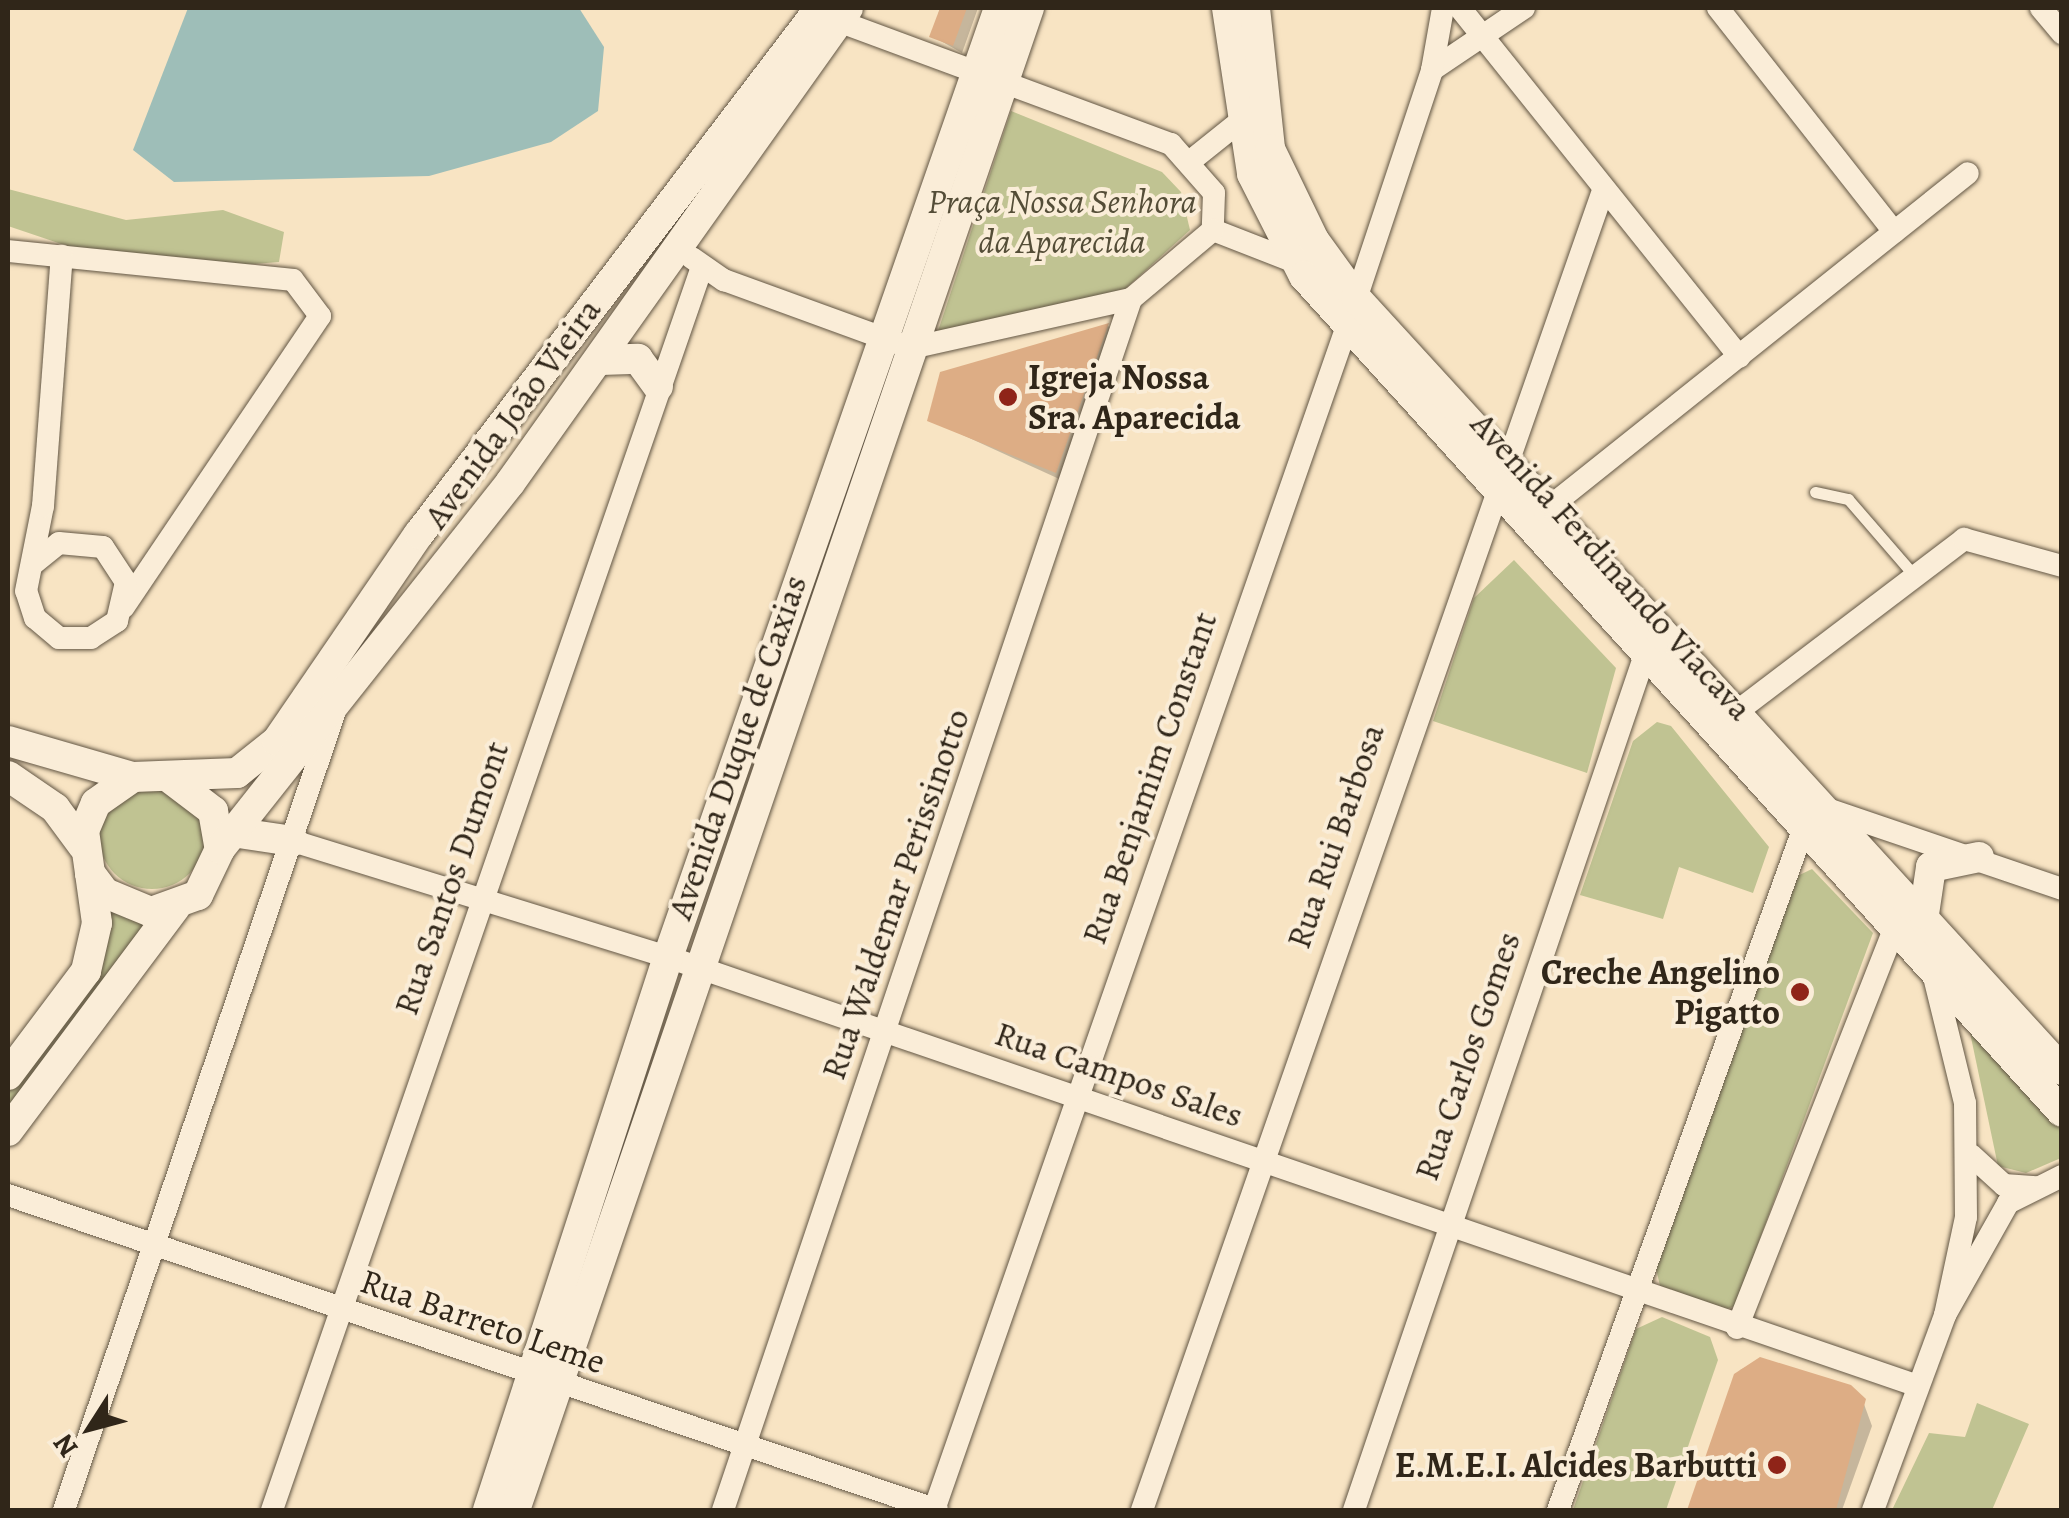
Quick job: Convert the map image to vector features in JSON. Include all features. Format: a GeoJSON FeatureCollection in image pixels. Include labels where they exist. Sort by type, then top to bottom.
{"type":"FeatureCollection","features":[{"type":"Feature","properties":{"kind":"street","name":"Avenida Duque de Caxias"},"geometry":{"type":"LineString","coordinates":[[488,1510],[546,1380],[700,969],[911,348],[990,77],[1000,8]]}},
{"type":"Feature","properties":{"kind":"street","name":"Avenida Duque de Caxias"},"geometry":{"type":"LineString","coordinates":[[516,1510],[546,1380],[668,957],[880,337],[990,77],[1028,8]]}},
{"type":"Feature","properties":{"kind":"street","name":"Avenida Ferdinando Viacava"},"geometry":{"type":"LineString","coordinates":[[1227,8],[1238,123],[1295,262],[1346,329],[1500,478]]}},
{"type":"Feature","properties":{"kind":"street","name":"Avenida Ferdinando Viacava"},"geometry":{"type":"LineString","coordinates":[[1255,8],[1270,149],[1314,240],[1356,298],[1536,518],[1643,658],[2062,1112]]}},
{"type":"Feature","properties":{"kind":"street","name":"Rua Benjamim Constant"},"geometry":{"type":"LineString","coordinates":[[935,1510],[1346,329],[1432,70],[1443,8]]}},
{"type":"Feature","properties":{"kind":"street"},"geometry":{"type":"LineString","coordinates":[[1460,8],[1740,356]]}},
{"type":"Feature","properties":{"kind":"street"},"geometry":{"type":"LineString","coordinates":[[1432,70],[1486,40],[1524,8]]}},
{"type":"Feature","properties":{"kind":"street"},"geometry":{"type":"LineString","coordinates":[[1718,8],[1894,232]]}},
{"type":"Feature","properties":{"kind":"street"},"geometry":{"type":"LineString","coordinates":[[2042,8],[2062,34]]}},
{"type":"Feature","properties":{"kind":"street"},"geometry":{"type":"LineString","coordinates":[[677,240],[702,270],[911,348],[1131,299],[1213,230],[1214,193],[1192,159],[1149,134],[990,77],[835,12]]}},
{"type":"Feature","properties":{"kind":"street","name":"Avenida João Vieira"},"geometry":{"type":"LineString","coordinates":[[226,841],[335,712],[601,360],[677,240],[835,12]]}},
{"type":"Feature","properties":{"kind":"street","name":"Avenida João Vieira"},"geometry":{"type":"LineString","coordinates":[[167,776],[238,773],[278,741],[419,534],[835,12]]}},
{"type":"Feature","properties":{"kind":"street"},"geometry":{"type":"LineString","coordinates":[[1192,159],[1238,123]]}},
{"type":"Feature","properties":{"kind":"street"},"geometry":{"type":"LineString","coordinates":[[1536,518],[1968,173]]}},
{"type":"Feature","properties":{"kind":"street","name":"Rua Rui Barbosa"},"geometry":{"type":"LineString","coordinates":[[1142,1510],[1260,1160],[1604,188]]}},
{"type":"Feature","properties":{"kind":"street"},"geometry":{"type":"LineString","coordinates":[[1213,230],[1295,262]]}},
{"type":"Feature","properties":{"kind":"street"},"geometry":{"type":"LineString","coordinates":[[8,251],[62,256],[294,280],[320,316],[170,544],[124,607],[91,638],[59,638],[35,618],[23,572],[43,506],[62,256]]}},
{"type":"Feature","properties":{"kind":"street","name":"Rua Santos Dumont"},"geometry":{"type":"LineString","coordinates":[[272,1510],[658,386],[702,270]]}},
{"type":"Feature","properties":{"kind":"street","name":"Rua Waldemar Perissinotto"},"geometry":{"type":"LineString","coordinates":[[722,1510],[1131,299]]}},
{"type":"Feature","properties":{"kind":"street"},"geometry":{"type":"LineString","coordinates":[[601,360],[638,359],[658,386]]}},
{"type":"Feature","properties":{"kind":"street"},"geometry":{"type":"LineString","coordinates":[[43,506],[59,543]]}},
{"type":"Feature","properties":{"kind":"street","name":"Avenida Ferdinando Viacava"},"geometry":{"type":"LineString","coordinates":[[1536,518],[1654,628],[1827,809],[2062,1070]]}},
{"type":"Feature","properties":{"kind":"street"},"geometry":{"type":"LineString","coordinates":[[1735,713],[1912,573],[1964,539],[2062,566]]}},
{"type":"Feature","properties":{"kind":"street"},"geometry":{"type":"LineString","coordinates":[[23,572],[59,543],[103,547],[123,571],[124,607]]}},
{"type":"Feature","properties":{"kind":"street"},"geometry":{"type":"LineString","coordinates":[[123,571],[170,544]]}},
{"type":"Feature","properties":{"kind":"street"},"geometry":{"type":"LineString","coordinates":[[8,617],[35,618]]}},
{"type":"Feature","properties":{"kind":"street","name":"Rua Carlos Gomes"},"geometry":{"type":"LineString","coordinates":[[1354,1510],[1446,1226],[1654,628]]}},
{"type":"Feature","properties":{"kind":"street"},"geometry":{"type":"LineString","coordinates":[[64,1510],[335,712]]}},
{"type":"Feature","properties":{"kind":"street"},"geometry":{"type":"LineString","coordinates":[[8,741],[133,777],[167,776],[212,811],[226,841],[206,884],[175,908],[8,1131]]}},
{"type":"Feature","properties":{"kind":"street"},"geometry":{"type":"LineString","coordinates":[[8,776],[55,808],[87,860],[126,907],[175,908]]}},
{"type":"Feature","properties":{"kind":"street"},"geometry":{"type":"LineString","coordinates":[[8,1075],[86,971],[97,923],[87,860],[96,803],[133,777]]}},
{"type":"Feature","properties":{"kind":"street"},"geometry":{"type":"LineString","coordinates":[[1558,1510],[1803,830],[1827,809],[2062,888]]}},
{"type":"Feature","properties":{"kind":"street"},"geometry":{"type":"LineString","coordinates":[[226,841],[293,841]]}},
{"type":"Feature","properties":{"kind":"street","name":"Rua Campos Sales"},"geometry":{"type":"LineString","coordinates":[[293,841],[668,957],[1635,1288],[1737,1328],[1918,1386]]}},
{"type":"Feature","properties":{"kind":"street"},"geometry":{"type":"LineString","coordinates":[[1924,914],[1931,867],[1979,858]]}},
{"type":"Feature","properties":{"kind":"street"},"geometry":{"type":"LineString","coordinates":[[1737,1328],[1895,927]]}},
{"type":"Feature","properties":{"kind":"street"},"geometry":{"type":"LineString","coordinates":[[1931,966],[1971,1156],[1945,1315]]}},
{"type":"Feature","properties":{"kind":"street"},"geometry":{"type":"LineString","coordinates":[[1971,1156],[2004,1185],[2039,1186]]}},
{"type":"Feature","properties":{"kind":"street"},"geometry":{"type":"LineString","coordinates":[[1873,1510],[1945,1315],[2008,1203],[2062,1176]]}},
{"type":"Feature","properties":{"kind":"street","name":"Rua Barreto Leme"},"geometry":{"type":"LineString","coordinates":[[8,1195],[935,1510]]}},
{"type":"Feature","properties":{"kind":"lane"},"geometry":{"type":"LineString","coordinates":[[1815,492],[1848,499],[1912,573]]}},
{"type":"Feature","properties":{"kind":"green space","name":"Praça Nossa Senhora da Aparecida"},"geometry":{"type":"Polygon","coordinates":[[[1011,111],[1162,172],[1181,192],[1190,230],[1122,292],[936,337],[1011,111]]]}},
{"type":"Feature","properties":{"kind":"green space"},"geometry":{"type":"Polygon","coordinates":[[[8,189],[126,220],[223,210],[284,232],[279,262],[186,269],[82,251],[8,226],[8,189]]]}},
{"type":"Feature","properties":{"kind":"green space"},"geometry":{"type":"Polygon","coordinates":[[[1514,560],[1616,668],[1587,773],[1433,721],[1474,598],[1514,560]]]}},
{"type":"Feature","properties":{"kind":"green space"},"geometry":{"type":"Polygon","coordinates":[[[1657,722],[1671,726],[1769,847],[1753,893],[1679,867],[1663,919],[1580,895],[1633,741],[1657,722]]]}},
{"type":"Feature","properties":{"kind":"green space"},"geometry":{"type":"Polygon","coordinates":[[[152,783],[172,787],[189,799],[201,816],[205,836],[201,856],[189,873],[172,885],[152,889],[132,885],[115,873],[103,856],[99,836],[103,816],[115,799],[132,787],[152,783]]]}},
{"type":"Feature","properties":{"kind":"green space"},"geometry":{"type":"Polygon","coordinates":[[[1812,869],[1873,933],[1735,1306],[1713,1314],[1663,1299],[1655,1264],[1791,879],[1812,869]]]}},
{"type":"Feature","properties":{"kind":"green space"},"geometry":{"type":"Polygon","coordinates":[[[102,908],[155,922],[8,1116],[8,1086],[74,1000],[102,908]]]}},
{"type":"Feature","properties":{"kind":"green space"},"geometry":{"type":"Polygon","coordinates":[[[1968,1023],[2061,1122],[2061,1158],[2026,1173],[1998,1166],[1968,1023]]]}},
{"type":"Feature","properties":{"kind":"green space"},"geometry":{"type":"Polygon","coordinates":[[[1662,1317],[1710,1337],[1718,1360],[1666,1510],[1573,1510],[1636,1329],[1662,1317]]]}},
{"type":"Feature","properties":{"kind":"green space"},"geometry":{"type":"Polygon","coordinates":[[[1977,1403],[2029,1424],[1992,1510],[1892,1510],[1929,1433],[1965,1437],[1977,1403]]]}},
{"type":"Feature","properties":{"kind":"water"},"geometry":{"type":"Polygon","coordinates":[[[188,8],[579,8],[604,47],[598,111],[551,142],[429,176],[174,182],[133,150],[188,8]]]}},
{"type":"Feature","properties":{"kind":"building"},"geometry":{"type":"Polygon","coordinates":[[[940,8],[967,8],[953,46],[929,37],[940,8]]]}},
{"type":"Feature","properties":{"kind":"building","name":"Igreja Nossa Sra. Aparecida"},"geometry":{"type":"Polygon","coordinates":[[[1109,323],[1056,473],[927,421],[940,372],[1109,323]]]}},
{"type":"Feature","properties":{"kind":"building","name":"E.M.E.I. Alcides Barbutti"},"geometry":{"type":"Polygon","coordinates":[[[1760,1357],[1851,1385],[1866,1399],[1836,1510],[1687,1510],[1734,1374],[1760,1357]]]}},
{"type":"Feature","properties":{"kind":"place","name":"Igreja Nossa Sra. Aparecida"},"geometry":{"type":"Point","coordinates":[1008,397]}},
{"type":"Feature","properties":{"kind":"place","name":"Creche Angelino Pigatto"},"geometry":{"type":"Point","coordinates":[1800,992]}},
{"type":"Feature","properties":{"kind":"place","name":"E.M.E.I. Alcides Barbutti"},"geometry":{"type":"Point","coordinates":[1777,1465]}}]}
